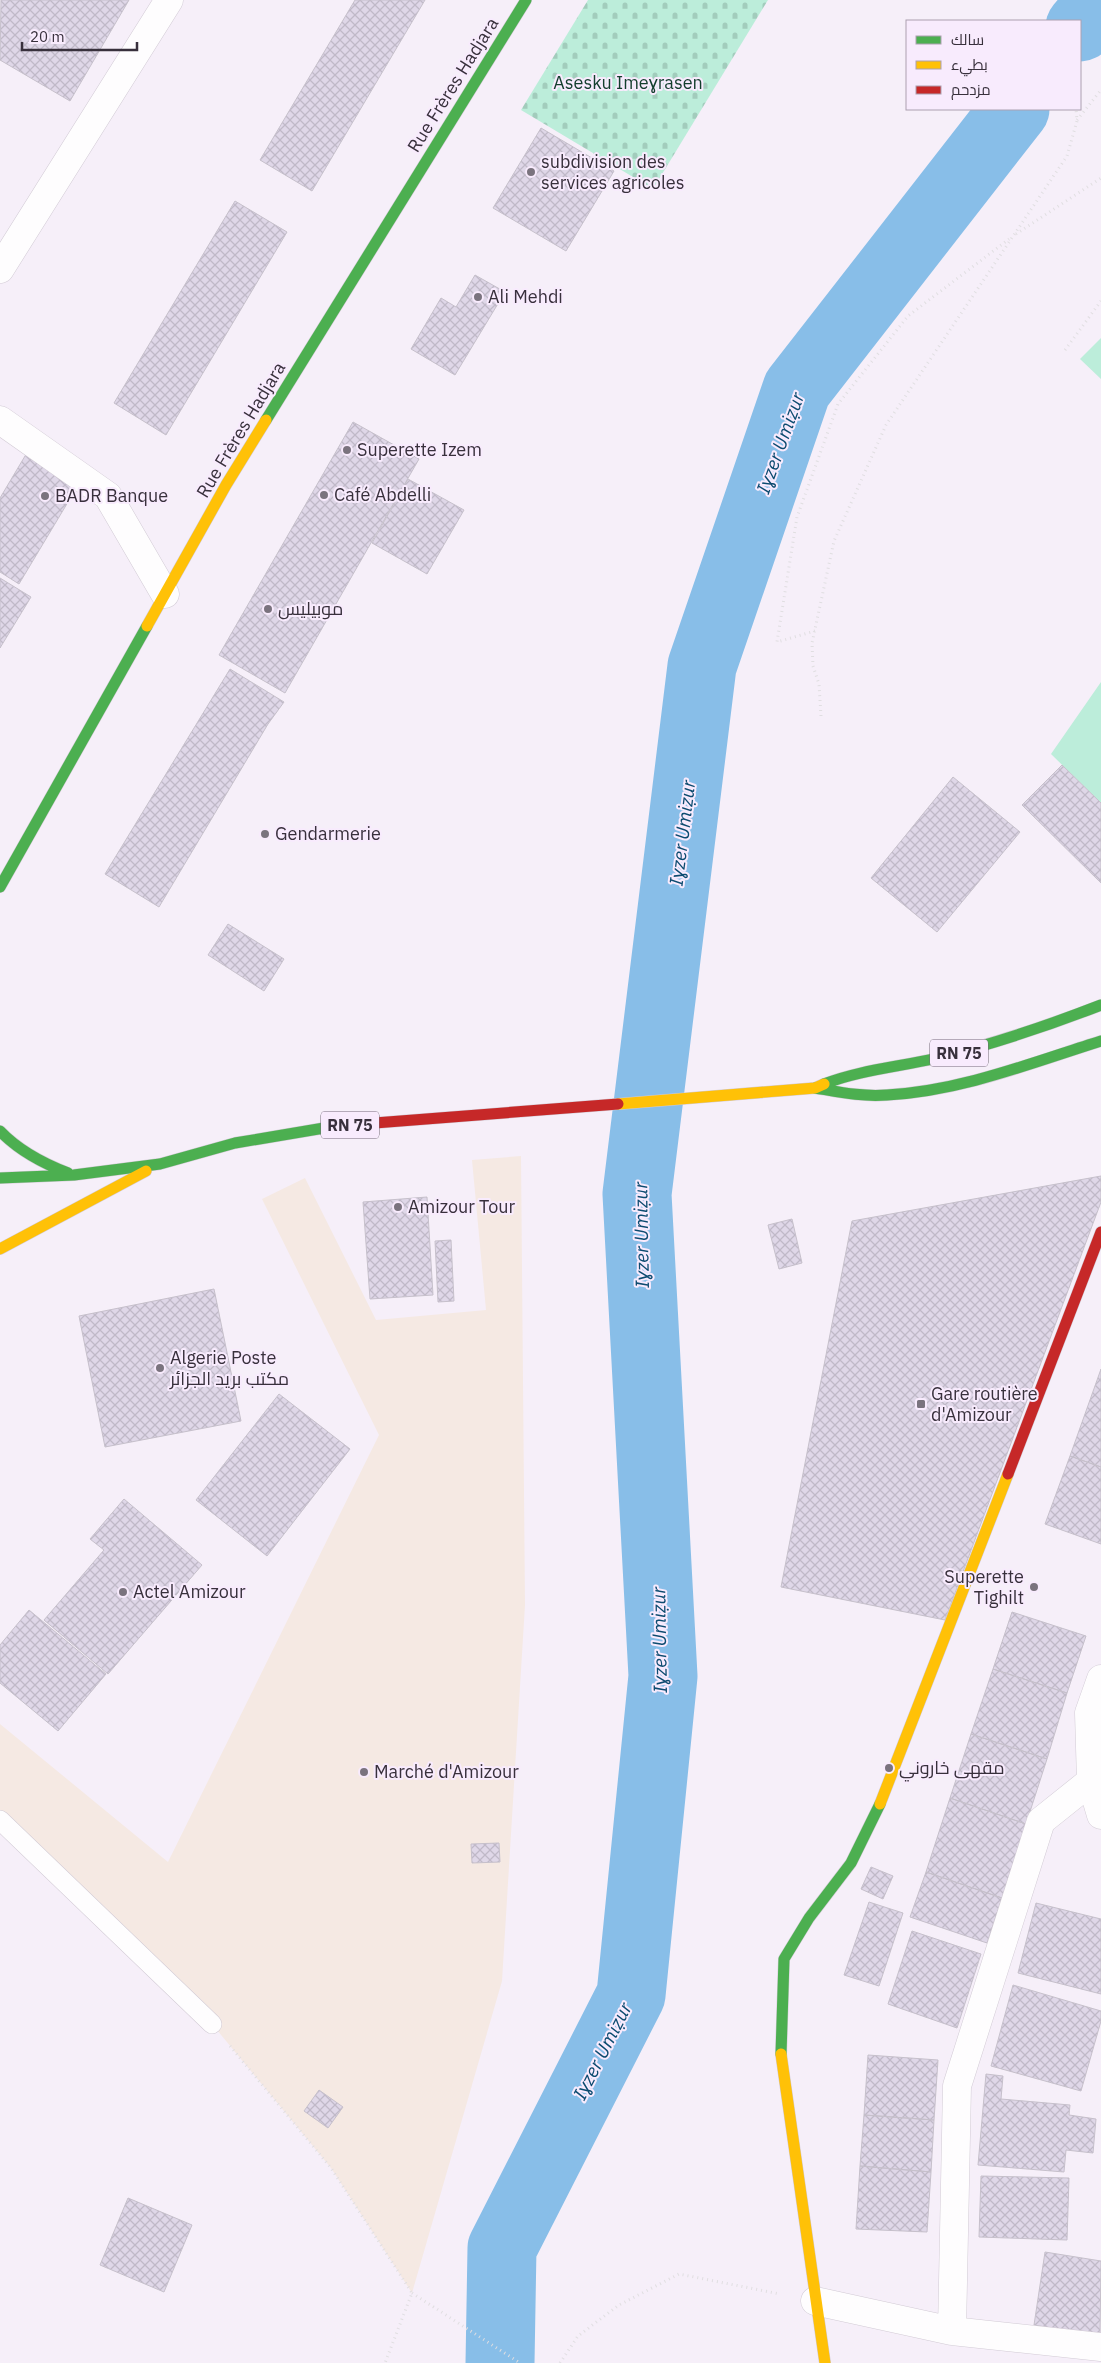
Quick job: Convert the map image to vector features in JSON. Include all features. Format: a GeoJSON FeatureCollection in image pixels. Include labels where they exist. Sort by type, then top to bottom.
{"type":"FeatureCollection","features":[{"type":"Feature","properties":{"kind":"main road","name":"Rue Frères Hadjara"},"geometry":{"type":"LineString","coordinates":[[0,887],[226,485],[526,0]]}},
{"type":"Feature","properties":{"kind":"main road","name":"RN 75"},"geometry":{"type":"LineString","coordinates":[[0,1178],[74,1175],[160,1164],[235,1144],[329,1127],[815,1088],[851,1074],[971,1050],[1025,1034],[1101,1005]]}},
{"type":"Feature","properties":{"kind":"main road","name":"RN 75"},"geometry":{"type":"LineString","coordinates":[[815,1088],[834,1094],[851,1095],[890,1095],[928,1090],[978,1078],[1101,1041]]}},
{"type":"Feature","properties":{"kind":"main road"},"geometry":{"type":"LineString","coordinates":[[0,1132],[25,1153],[48,1166],[74,1175]]}},
{"type":"Feature","properties":{"kind":"main road","name":"RN 75"},"geometry":{"type":"LineString","coordinates":[[0,1249],[160,1164]]}},
{"type":"Feature","properties":{"kind":"main road"},"geometry":{"type":"LineString","coordinates":[[824,2363],[781,2062],[784,1959],[809,1918],[851,1863],[878,1809],[1101,1232]]}},
{"type":"Feature","properties":{"kind":"street"},"geometry":{"type":"LineString","coordinates":[[0,269],[169,0]]}},
{"type":"Feature","properties":{"kind":"street"},"geometry":{"type":"LineString","coordinates":[[0,420],[108,496],[165,594]]}},
{"type":"Feature","properties":{"kind":"street"},"geometry":{"type":"LineString","coordinates":[[1101,1679],[1089,1713],[1091,1781],[1101,1815]]}},
{"type":"Feature","properties":{"kind":"street"},"geometry":{"type":"LineString","coordinates":[[952,2330],[957,2086],[1041,1821],[1091,1781]]}},
{"type":"Feature","properties":{"kind":"street"},"geometry":{"type":"LineString","coordinates":[[815,2300],[952,2330],[1101,2347]]}},
{"type":"Feature","properties":{"kind":"lane"},"geometry":{"type":"LineString","coordinates":[[0,1820],[212,2024]]}},
{"type":"Feature","properties":{"kind":"path"},"geometry":{"type":"LineString","coordinates":[[1077,121],[1101,90]]}},
{"type":"Feature","properties":{"kind":"path"},"geometry":{"type":"LineString","coordinates":[[821,716],[819,684],[813,666],[812,643],[834,541],[886,425],[1067,156],[1077,121],[1076,110]]}},
{"type":"Feature","properties":{"kind":"path"},"geometry":{"type":"LineString","coordinates":[[815,631],[778,642],[798,517],[838,404],[908,316],[1013,236],[1101,178]]}},
{"type":"Feature","properties":{"kind":"path"},"geometry":{"type":"LineString","coordinates":[[1065,350],[1101,301]]}},
{"type":"Feature","properties":{"kind":"path"},"geometry":{"type":"LineString","coordinates":[[212,2024],[331,2168],[412,2293],[520,2363]]}},
{"type":"Feature","properties":{"kind":"path"},"geometry":{"type":"LineString","coordinates":[[560,2363],[578,2336],[619,2305],[679,2274],[815,2300]]}},
{"type":"Feature","properties":{"kind":"path"},"geometry":{"type":"LineString","coordinates":[[385,2363],[412,2293]]}},
{"type":"Feature","properties":{"kind":"shaded area","name":"Marché d'Amizour"},"geometry":{"type":"Polygon","coordinates":[[[521,1156],[525,1605],[502,1981],[412,2293],[331,2168],[212,2024],[0,1820],[0,1724],[168,1862],[379,1435],[262,1199],[305,1178],[376,1320],[486,1310],[472,1160],[521,1156]]]}},
{"type":"Feature","properties":{"kind":"green space","name":"Asesku Imeɣrasen"},"geometry":{"type":"Polygon","coordinates":[[[588,0],[768,0],[653,189],[521,110],[588,0]]]}},
{"type":"Feature","properties":{"kind":"green space"},"geometry":{"type":"Polygon","coordinates":[[[1101,338],[1101,379],[1080,359],[1101,338]]]}},
{"type":"Feature","properties":{"kind":"green space"},"geometry":{"type":"Polygon","coordinates":[[[1101,682],[1101,803],[1051,754],[1101,682]]]}},
{"type":"Feature","properties":{"kind":"building"},"geometry":{"type":"Polygon","coordinates":[[[1,0],[129,0],[70,101],[0,60],[1,0]]]}},
{"type":"Feature","properties":{"kind":"building"},"geometry":{"type":"Polygon","coordinates":[[[355,0],[425,0],[312,191],[260,160],[355,0]]]}},
{"type":"Feature","properties":{"kind":"building"},"geometry":{"type":"Polygon","coordinates":[[[541,128],[614,171],[566,251],[493,208],[541,128]]]}},
{"type":"Feature","properties":{"kind":"building"},"geometry":{"type":"Polygon","coordinates":[[[235,201],[287,232],[166,435],[114,403],[235,201]]]}},
{"type":"Feature","properties":{"kind":"building"},"geometry":{"type":"Polygon","coordinates":[[[475,275],[505,292],[455,375],[411,349],[441,298],[456,307],[475,275]]]}},
{"type":"Feature","properties":{"kind":"building"},"geometry":{"type":"Polygon","coordinates":[[[353,422],[419,459],[285,693],[219,655],[353,422]]]}},
{"type":"Feature","properties":{"kind":"building"},"geometry":{"type":"Polygon","coordinates":[[[28,451],[80,482],[19,584],[0,572],[0,498],[28,451]]]}},
{"type":"Feature","properties":{"kind":"building"},"geometry":{"type":"Polygon","coordinates":[[[408,479],[464,510],[427,574],[372,543],[408,479]]]}},
{"type":"Feature","properties":{"kind":"building"},"geometry":{"type":"Polygon","coordinates":[[[0,578],[31,597],[0,648],[0,578]]]}},
{"type":"Feature","properties":{"kind":"building"},"geometry":{"type":"Polygon","coordinates":[[[230,669],[284,702],[268,724],[159,907],[105,874],[230,669]]]}},
{"type":"Feature","properties":{"kind":"building"},"geometry":{"type":"Polygon","coordinates":[[[1062,765],[1101,803],[1101,883],[1022,805],[1062,765]]]}},
{"type":"Feature","properties":{"kind":"building"},"geometry":{"type":"Polygon","coordinates":[[[953,777],[1020,832],[937,932],[871,878],[953,777]]]}},
{"type":"Feature","properties":{"kind":"building"},"geometry":{"type":"Polygon","coordinates":[[[228,924],[284,959],[264,991],[208,955],[228,924]]]}},
{"type":"Feature","properties":{"kind":"building","name":"Gare routière d'Amizour"},"geometry":{"type":"Polygon","coordinates":[[[1101,1176],[1101,1202],[945,1620],[781,1587],[852,1221],[1101,1176]]]}},
{"type":"Feature","properties":{"kind":"building"},"geometry":{"type":"Polygon","coordinates":[[[427,1197],[433,1295],[370,1299],[363,1202],[427,1197]]]}},
{"type":"Feature","properties":{"kind":"building"},"geometry":{"type":"Polygon","coordinates":[[[792,1219],[802,1263],[779,1269],[768,1225],[792,1219]]]}},
{"type":"Feature","properties":{"kind":"building"},"geometry":{"type":"Polygon","coordinates":[[[451,1240],[454,1301],[438,1302],[435,1241],[451,1240]]]}},
{"type":"Feature","properties":{"kind":"building"},"geometry":{"type":"Polygon","coordinates":[[[214,1289],[241,1421],[105,1447],[79,1316],[214,1289]]]}},
{"type":"Feature","properties":{"kind":"building"},"geometry":{"type":"Polygon","coordinates":[[[1101,1369],[1101,1467],[1070,1456],[1101,1369]]]}},
{"type":"Feature","properties":{"kind":"building"},"geometry":{"type":"Polygon","coordinates":[[[279,1394],[350,1449],[267,1556],[196,1500],[279,1394]]]}},
{"type":"Feature","properties":{"kind":"building"},"geometry":{"type":"Polygon","coordinates":[[[1070,1456],[1101,1467],[1101,1544],[1045,1524],[1070,1456]]]}},
{"type":"Feature","properties":{"kind":"building","name":"Actel Amizour"},"geometry":{"type":"Polygon","coordinates":[[[124,1499],[202,1565],[108,1674],[44,1620],[104,1550],[90,1539],[124,1499]]]}},
{"type":"Feature","properties":{"kind":"building"},"geometry":{"type":"Polygon","coordinates":[[[29,1610],[106,1674],[58,1731],[0,1683],[0,1645],[29,1610]]]}},
{"type":"Feature","properties":{"kind":"building"},"geometry":{"type":"Polygon","coordinates":[[[1012,1612],[1086,1636],[1067,1693],[993,1669],[1012,1612]]]}},
{"type":"Feature","properties":{"kind":"building"},"geometry":{"type":"Polygon","coordinates":[[[993,1669],[1067,1693],[1047,1759],[971,1734],[993,1669]]]}},
{"type":"Feature","properties":{"kind":"building"},"geometry":{"type":"Polygon","coordinates":[[[971,1734],[1047,1759],[1026,1824],[950,1798],[971,1734]]]}},
{"type":"Feature","properties":{"kind":"building"},"geometry":{"type":"Polygon","coordinates":[[[950,1798],[1026,1824],[1002,1898],[926,1872],[950,1798]]]}},
{"type":"Feature","properties":{"kind":"building"},"geometry":{"type":"Polygon","coordinates":[[[499,1843],[500,1862],[472,1863],[471,1844],[499,1843]]]}},
{"type":"Feature","properties":{"kind":"building"},"geometry":{"type":"Polygon","coordinates":[[[871,1867],[893,1876],[883,1899],[861,1889],[871,1867]]]}},
{"type":"Feature","properties":{"kind":"building"},"geometry":{"type":"Polygon","coordinates":[[[926,1872],[1002,1898],[987,1943],[910,1917],[926,1872]]]}},
{"type":"Feature","properties":{"kind":"building"},"geometry":{"type":"Polygon","coordinates":[[[869,1902],[903,1913],[879,1986],[844,1975],[869,1902]]]}},
{"type":"Feature","properties":{"kind":"building"},"geometry":{"type":"Polygon","coordinates":[[[1036,1903],[1101,1919],[1101,1994],[1018,1973],[1036,1903]]]}},
{"type":"Feature","properties":{"kind":"building"},"geometry":{"type":"Polygon","coordinates":[[[912,1931],[981,1954],[957,2028],[888,2004],[912,1931]]]}},
{"type":"Feature","properties":{"kind":"building"},"geometry":{"type":"Polygon","coordinates":[[[1013,1985],[1101,2011],[1101,2021],[1081,2091],[991,2066],[1013,1985]]]}},
{"type":"Feature","properties":{"kind":"building"},"geometry":{"type":"Polygon","coordinates":[[[868,2055],[938,2060],[934,2120],[864,2115],[868,2055]]]}},
{"type":"Feature","properties":{"kind":"building"},"geometry":{"type":"Polygon","coordinates":[[[986,2074],[1003,2076],[1001,2099],[1070,2105],[1069,2115],[1096,2119],[1093,2153],[1066,2150],[1064,2172],[978,2165],[986,2074]]]}},
{"type":"Feature","properties":{"kind":"building"},"geometry":{"type":"Polygon","coordinates":[[[319,2090],[343,2107],[328,2128],[304,2111],[319,2090]]]}},
{"type":"Feature","properties":{"kind":"building"},"geometry":{"type":"Polygon","coordinates":[[[864,2115],[934,2120],[931,2172],[860,2166],[864,2115]]]}},
{"type":"Feature","properties":{"kind":"building"},"geometry":{"type":"Polygon","coordinates":[[[860,2166],[931,2172],[927,2232],[856,2229],[860,2166]]]}},
{"type":"Feature","properties":{"kind":"building"},"geometry":{"type":"Polygon","coordinates":[[[981,2176],[1069,2178],[1067,2240],[979,2237],[981,2176]]]}},
{"type":"Feature","properties":{"kind":"building"},"geometry":{"type":"Polygon","coordinates":[[[128,2198],[192,2225],[164,2292],[100,2265],[128,2198]]]}},
{"type":"Feature","properties":{"kind":"building"},"geometry":{"type":"Polygon","coordinates":[[[1045,2252],[1101,2261],[1100,2336],[1034,2325],[1045,2252]]]}},
{"type":"Feature","properties":{"kind":"waterway","name":"Iɣzer Umiẓur"},"geometry":{"type":"LineString","coordinates":[[1081,26],[1101,2]]}},
{"type":"Feature","properties":{"kind":"waterway","name":"Iɣzer Umiẓur"},"geometry":{"type":"LineString","coordinates":[[500,2363],[502,2248],[631,1995],[663,1676],[637,1194],[702,666],[797,389],[1014,110]]}},
{"type":"Feature","properties":{"kind":"traffic: fast"},"geometry":{"type":"LineString","coordinates":[[266,420],[526,0]]}},
{"type":"Feature","properties":{"kind":"traffic: fast"},"geometry":{"type":"LineString","coordinates":[[0,887],[147,626]]}},
{"type":"Feature","properties":{"kind":"traffic: fast"},"geometry":{"type":"LineString","coordinates":[[824,1084],[852,1075],[937,1058],[979,1047],[1101,1005]]}},
{"type":"Feature","properties":{"kind":"traffic: fast"},"geometry":{"type":"LineString","coordinates":[[815,1088],[869,1095],[942,1088],[996,1075],[1101,1041]]}},
{"type":"Feature","properties":{"kind":"traffic: fast"},"geometry":{"type":"LineString","coordinates":[[0,1178],[74,1175],[160,1164],[235,1143],[336,1126]]}},
{"type":"Feature","properties":{"kind":"traffic: fast"},"geometry":{"type":"LineString","coordinates":[[0,1131],[31,1156],[68,1173]]}},
{"type":"Feature","properties":{"kind":"traffic: fast"},"geometry":{"type":"LineString","coordinates":[[781,2054],[784,1959],[809,1918],[851,1863],[880,1804]]}},
{"type":"Feature","properties":{"kind":"traffic: slow"},"geometry":{"type":"LineString","coordinates":[[147,626],[226,485],[266,420]]}},
{"type":"Feature","properties":{"kind":"traffic: slow"},"geometry":{"type":"LineString","coordinates":[[618,1104],[815,1088],[824,1084]]}},
{"type":"Feature","properties":{"kind":"traffic: slow"},"geometry":{"type":"LineString","coordinates":[[0,1249],[146,1171]]}},
{"type":"Feature","properties":{"kind":"traffic: slow"},"geometry":{"type":"LineString","coordinates":[[880,1804],[1008,1474]]}},
{"type":"Feature","properties":{"kind":"traffic: slow"},"geometry":{"type":"LineString","coordinates":[[781,2054],[825,2363]]}},
{"type":"Feature","properties":{"kind":"traffic: jam"},"geometry":{"type":"LineString","coordinates":[[336,1126],[618,1104]]}},
{"type":"Feature","properties":{"kind":"traffic: jam"},"geometry":{"type":"LineString","coordinates":[[1008,1474],[1101,1232]]}},
{"type":"Feature","properties":{"kind":"place","name":"subdivision des services agricoles"},"geometry":{"type":"Point","coordinates":[531,172]}},
{"type":"Feature","properties":{"kind":"place","name":"Ali Mehdi"},"geometry":{"type":"Point","coordinates":[478,297]}},
{"type":"Feature","properties":{"kind":"place","name":"Superette Izem"},"geometry":{"type":"Point","coordinates":[347,450]}},
{"type":"Feature","properties":{"kind":"place","name":"Café Abdelli"},"geometry":{"type":"Point","coordinates":[324,495]}},
{"type":"Feature","properties":{"kind":"place","name":"BADR Banque"},"geometry":{"type":"Point","coordinates":[45,496]}},
{"type":"Feature","properties":{"kind":"place","name":"موبيليس"},"geometry":{"type":"Point","coordinates":[268,609]}},
{"type":"Feature","properties":{"kind":"place","name":"Gendarmerie"},"geometry":{"type":"Point","coordinates":[265,834]}},
{"type":"Feature","properties":{"kind":"place","name":"Amizour Tour"},"geometry":{"type":"Point","coordinates":[398,1207]}},
{"type":"Feature","properties":{"kind":"place","name":"Algerie Poste مكتب بريد الجزائر"},"geometry":{"type":"Point","coordinates":[160,1368]}},
{"type":"Feature","properties":{"kind":"place","name":"Gare routière d'Amizour"},"geometry":{"type":"Point","coordinates":[921,1404]}},
{"type":"Feature","properties":{"kind":"place","name":"Superette Tighilt"},"geometry":{"type":"Point","coordinates":[1034,1587]}},
{"type":"Feature","properties":{"kind":"place","name":"Actel Amizour"},"geometry":{"type":"Point","coordinates":[123,1592]}},
{"type":"Feature","properties":{"kind":"place","name":"مقهى خاروني"},"geometry":{"type":"Point","coordinates":[889,1768]}},
{"type":"Feature","properties":{"kind":"place","name":"Marché d'Amizour"},"geometry":{"type":"Point","coordinates":[364,1772]}}]}
